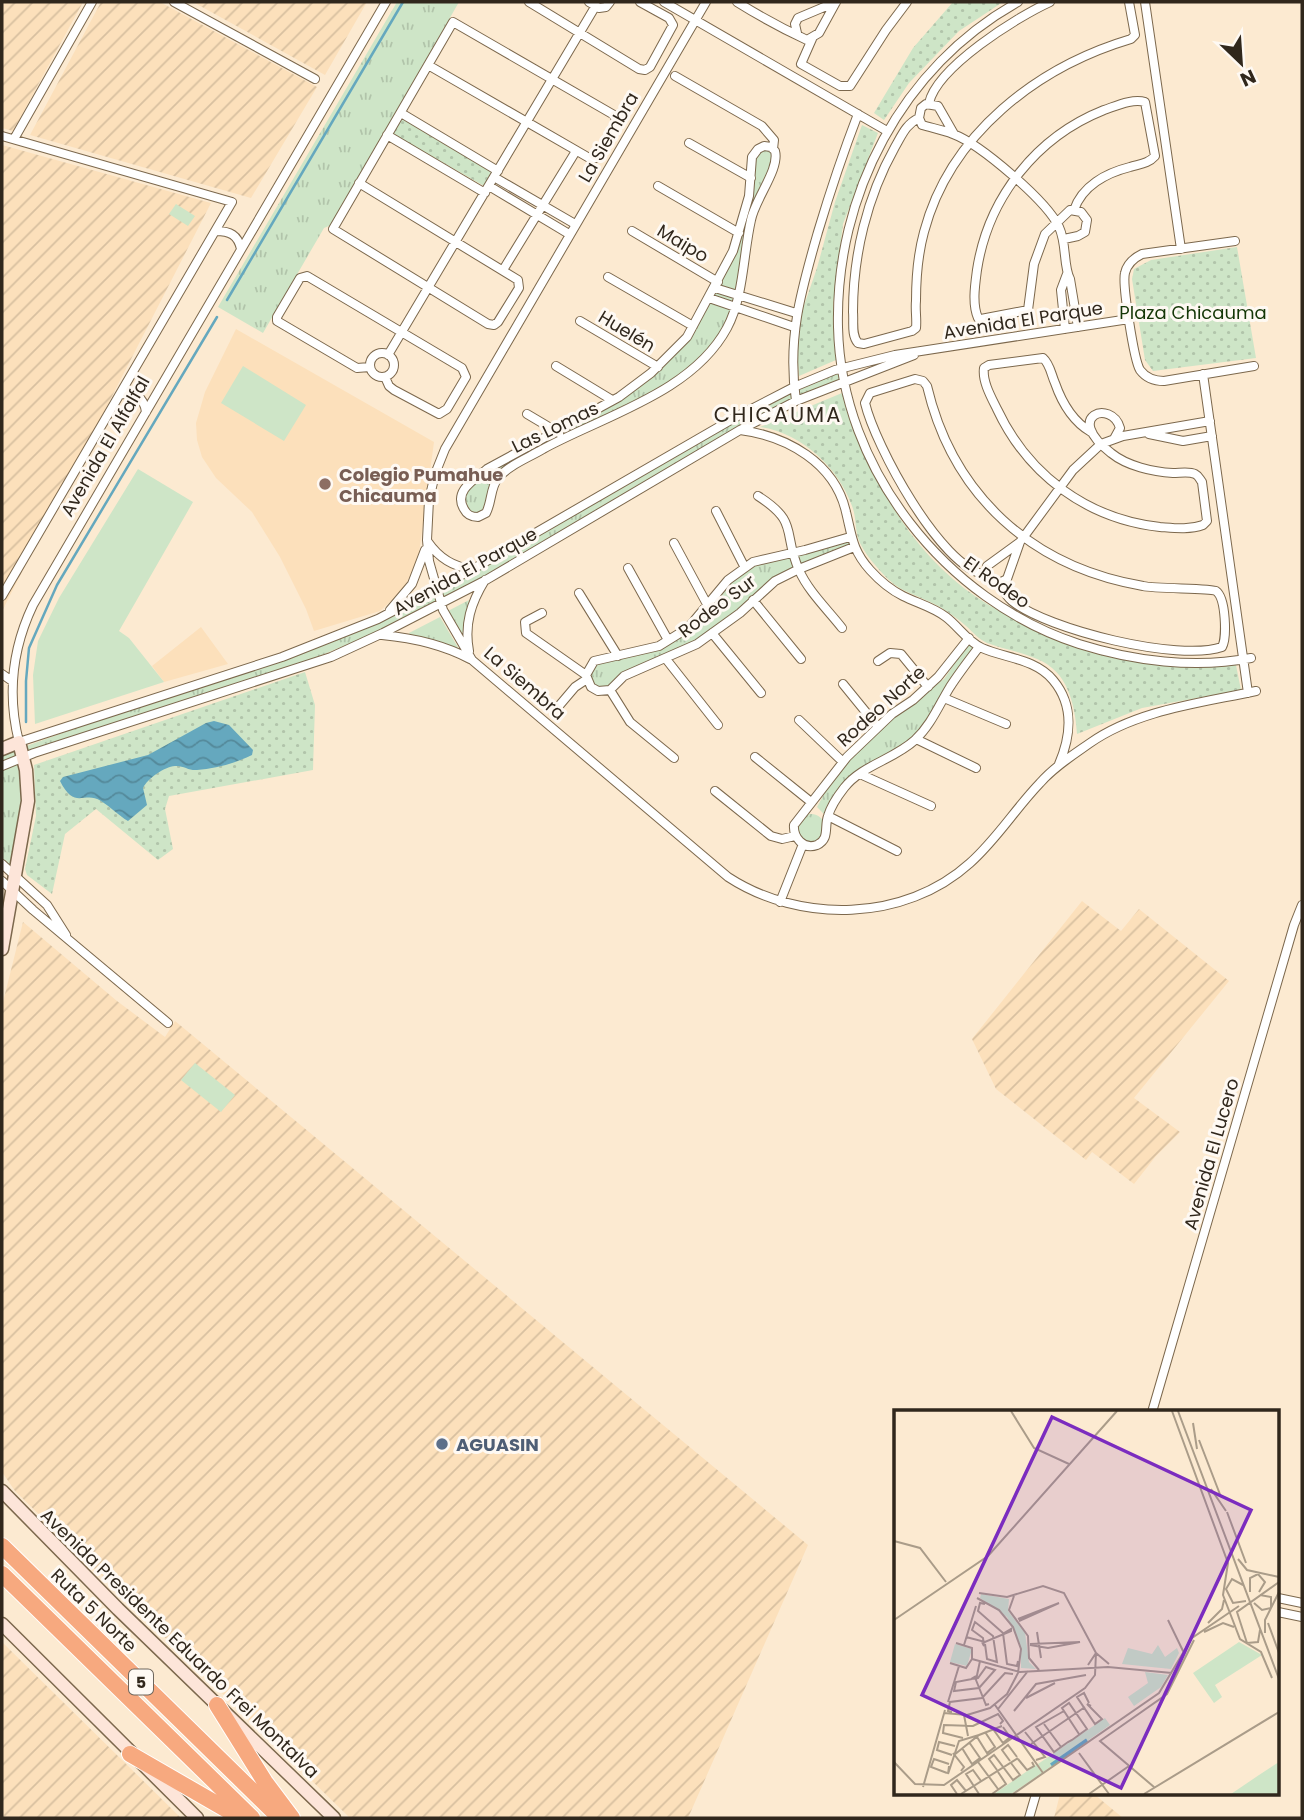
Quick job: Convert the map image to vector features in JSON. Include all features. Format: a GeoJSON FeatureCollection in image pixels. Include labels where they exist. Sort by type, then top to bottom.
{"type":"FeatureCollection","features":[{"type":"Feature","properties":{"kind":"highway","name":"Ruta 5 Norte"},"geometry":{"type":"LineString","coordinates":[[2,1546],[280,1818]]}},
{"type":"Feature","properties":{"kind":"highway","name":"5"},"geometry":{"type":"LineString","coordinates":[[2,1574],[252,1818]]}},
{"type":"Feature","properties":{"kind":"highway"},"geometry":{"type":"LineString","coordinates":[[217,1705],[265,1782],[292,1818]]}},
{"type":"Feature","properties":{"kind":"highway"},"geometry":{"type":"LineString","coordinates":[[130,1754],[241,1818]]}},
{"type":"Feature","properties":{"kind":"street"},"geometry":{"type":"LineString","coordinates":[[2,136],[13,139],[92,2]]}},
{"type":"Feature","properties":{"kind":"street"},"geometry":{"type":"LineString","coordinates":[[174,2],[315,79]]}},
{"type":"Feature","properties":{"kind":"street","name":"Avenida El Alfalfal"},"geometry":{"type":"LineString","coordinates":[[2,949],[28,801],[23,757],[13,718],[12,681],[19,638],[33,604],[386,2]]}},
{"type":"Feature","properties":{"kind":"street"},"geometry":{"type":"LineString","coordinates":[[529,2],[639,69],[647,70],[673,25],[669,18],[640,2]]}},
{"type":"Feature","properties":{"kind":"street"},"geometry":{"type":"LineString","coordinates":[[388,355],[580,33],[592,5],[603,8],[610,2]]}},
{"type":"Feature","properties":{"kind":"street"},"geometry":{"type":"LineString","coordinates":[[664,2],[887,131]]}},
{"type":"Feature","properties":{"kind":"street","name":"La Siembra"},"geometry":{"type":"LineString","coordinates":[[706,2],[445,449],[435,474],[429,500],[429,561],[441,604],[472,660],[728,877],[743,887],[780,902],[830,910],[864,909],[901,902],[930,891],[951,879],[1002,831],[1041,780],[1091,742],[1142,718],[1252,692],[1247,659]]}},
{"type":"Feature","properties":{"kind":"street"},"geometry":{"type":"LineString","coordinates":[[737,2],[785,31],[812,39]]}},
{"type":"Feature","properties":{"kind":"street"},"geometry":{"type":"LineString","coordinates":[[797,33],[796,24],[800,16],[836,2]]}},
{"type":"Feature","properties":{"kind":"street"},"geometry":{"type":"LineString","coordinates":[[836,2],[819,33],[812,39],[801,64],[841,86],[849,86],[892,20],[907,2]]}},
{"type":"Feature","properties":{"kind":"street"},"geometry":{"type":"LineString","coordinates":[[1050,2],[1011,23],[970,54],[934,90],[929,103],[921,108],[919,118],[922,125],[954,134],[969,144],[1015,178],[1046,206],[1063,239],[1067,274],[1079,327]]}},
{"type":"Feature","properties":{"kind":"street"},"geometry":{"type":"LineString","coordinates":[[919,118],[908,125],[893,151],[877,185],[866,220],[859,246],[854,286],[854,337],[858,343],[863,344],[916,328],[917,270],[924,231],[943,184],[969,144],[1000,111],[1044,77],[1086,55],[1131,39],[1135,35],[1129,2]]}},
{"type":"Feature","properties":{"kind":"street"},"geometry":{"type":"LineString","coordinates":[[1145,2],[1181,249]]}},
{"type":"Feature","properties":{"kind":"street","name":"El Rodeo"},"geometry":{"type":"LineString","coordinates":[[1014,3],[971,33],[943,58],[908,100],[887,131],[863,182],[846,240],[838,327],[843,367],[854,415],[868,452],[897,505],[936,553],[983,594],[1042,630],[1104,652],[1179,662],[1247,659]]}},
{"type":"Feature","properties":{"kind":"street"},"geometry":{"type":"LineString","coordinates":[[359,183],[517,278],[520,286],[494,325],[488,324],[333,229],[359,183],[387,135],[401,113],[428,65],[453,22],[617,118],[617,123],[594,159],[589,159],[428,65]]}},
{"type":"Feature","properties":{"kind":"street"},"geometry":{"type":"LineString","coordinates":[[676,76],[761,126],[774,140],[774,149]]}},
{"type":"Feature","properties":{"kind":"street"},"geometry":{"type":"LineString","coordinates":[[1063,239],[1081,235],[1087,227],[1084,214],[1074,210],[1065,213],[1045,234],[1031,274],[1028,310],[978,318],[975,291],[982,246],[999,204],[1015,178],[1045,146],[1075,124],[1115,106],[1140,100],[1145,102],[1155,156],[1150,161],[1118,170],[1093,184],[1079,196],[1074,210]]}},
{"type":"Feature","properties":{"kind":"street"},"geometry":{"type":"LineString","coordinates":[[929,103],[938,106],[954,134]]}},
{"type":"Feature","properties":{"kind":"street"},"geometry":{"type":"LineString","coordinates":[[401,113],[575,224]]}},
{"type":"Feature","properties":{"kind":"street"},"geometry":{"type":"LineString","coordinates":[[796,401],[796,313],[835,175],[858,114]]}},
{"type":"Feature","properties":{"kind":"street"},"geometry":{"type":"LineString","coordinates":[[387,135],[569,234]]}},
{"type":"Feature","properties":{"kind":"street","name":"Avenida El Alfalfal"},"geometry":{"type":"LineString","coordinates":[[2,596],[232,202],[13,139]]}},
{"type":"Feature","properties":{"kind":"street"},"geometry":{"type":"LineString","coordinates":[[689,143],[751,178]]}},
{"type":"Feature","properties":{"kind":"street","name":"Las Lomas"},"geometry":{"type":"LineString","coordinates":[[774,149],[765,146],[755,151],[752,157],[748,214],[739,295],[727,328],[705,357],[677,380],[603,421],[560,435],[487,470],[468,484],[461,494],[461,503],[472,517],[484,515],[488,510],[499,477],[513,466],[560,435],[638,382],[671,355],[693,326],[717,285],[748,214],[775,166],[774,149]]}},
{"type":"Feature","properties":{"kind":"street"},"geometry":{"type":"LineString","coordinates":[[503,270],[576,151]]}},
{"type":"Feature","properties":{"kind":"street"},"geometry":{"type":"LineString","coordinates":[[658,186],[739,233]]}},
{"type":"Feature","properties":{"kind":"street"},"geometry":{"type":"LineString","coordinates":[[216,231],[233,234],[241,249]]}},
{"type":"Feature","properties":{"kind":"street","name":"Maipo"},"geometry":{"type":"LineString","coordinates":[[632,232],[717,285]]}},
{"type":"Feature","properties":{"kind":"street"},"geometry":{"type":"LineString","coordinates":[[1235,241],[1142,254],[1128,265],[1124,277],[1129,319],[1137,361],[1145,375],[1154,380],[1164,381],[1254,366]]}},
{"type":"Feature","properties":{"kind":"street"},"geometry":{"type":"LineString","coordinates":[[1065,329],[1061,290],[1067,274]]}},
{"type":"Feature","properties":{"kind":"street"},"geometry":{"type":"LineString","coordinates":[[370,367],[357,368],[277,321],[276,317],[300,278],[307,276],[466,373],[465,380],[447,409],[437,414],[394,390],[385,377]]}},
{"type":"Feature","properties":{"kind":"street"},"geometry":{"type":"LineString","coordinates":[[608,277],[693,326]]}},
{"type":"Feature","properties":{"kind":"street"},"geometry":{"type":"LineString","coordinates":[[717,285],[796,313]]}},
{"type":"Feature","properties":{"kind":"street"},"geometry":{"type":"LineString","coordinates":[[709,298],[794,327]]}},
{"type":"Feature","properties":{"kind":"street","name":"Avenida El Parque"},"geometry":{"type":"LineString","coordinates":[[19,742],[282,657],[384,615],[435,590],[736,417],[794,387],[843,367],[881,357],[1129,319]]}},
{"type":"Feature","properties":{"kind":"street","name":"Huelén"},"geometry":{"type":"LineString","coordinates":[[580,321],[657,367]]}},
{"type":"Feature","properties":{"kind":"street","name":"Avenida El Parque"},"geometry":{"type":"LineString","coordinates":[[2,766],[164,710],[331,657],[486,580],[740,430],[796,401],[921,352]]}},
{"type":"Feature","properties":{"kind":"street"},"geometry":{"type":"LineString","coordinates":[[382,353],[394,362],[394,369],[385,377],[377,376],[370,367],[375,356],[382,353]]}},
{"type":"Feature","properties":{"kind":"street"},"geometry":{"type":"LineString","coordinates":[[1091,432],[1075,421],[1069,413],[1048,363],[1043,358],[989,365],[984,368],[989,391],[1007,429],[1035,465],[1060,488],[1092,509],[1129,522],[1197,528],[1207,521],[1199,477],[1193,472],[1169,473],[1118,458],[1096,441],[1089,424],[1092,418],[1102,413],[1112,414],[1120,428],[1114,439]]}},
{"type":"Feature","properties":{"kind":"street"},"geometry":{"type":"LineString","coordinates":[[556,366],[612,400]]}},
{"type":"Feature","properties":{"kind":"street"},"geometry":{"type":"LineString","coordinates":[[1203,374],[1247,659]]}},
{"type":"Feature","properties":{"kind":"street"},"geometry":{"type":"LineString","coordinates":[[986,575],[976,572],[950,550],[907,496],[877,438],[865,405],[868,394],[915,379],[923,381],[941,434],[952,455],[991,508],[1021,540],[1055,558],[1115,580],[1157,588],[1208,589],[1217,592],[1221,598],[1226,639],[1222,647],[1194,650],[1110,639],[1075,630],[1013,602],[999,583]]}},
{"type":"Feature","properties":{"kind":"street"},"geometry":{"type":"LineString","coordinates":[[638,382],[647,398]]}},
{"type":"Feature","properties":{"kind":"street"},"geometry":{"type":"LineString","coordinates":[[120,395],[137,395],[146,412]]}},
{"type":"Feature","properties":{"kind":"street"},"geometry":{"type":"LineString","coordinates":[[527,414],[560,435]]}},
{"type":"Feature","properties":{"kind":"street"},"geometry":{"type":"LineString","coordinates":[[1021,540],[1007,579],[999,583],[990,582],[986,575],[987,566],[1021,540],[1083,458],[1101,444],[1139,433],[1210,421]]}},
{"type":"Feature","properties":{"kind":"street"},"geometry":{"type":"LineString","coordinates":[[740,430],[764,433],[790,444],[824,469],[834,482],[846,510],[854,547],[885,584],[900,595],[946,617],[979,647],[1035,666],[1055,681],[1062,692],[1069,716],[1070,733],[1059,766]]}},
{"type":"Feature","properties":{"kind":"street"},"geometry":{"type":"LineString","coordinates":[[1139,433],[1183,441],[1212,436]]}},
{"type":"Feature","properties":{"kind":"street"},"geometry":{"type":"LineString","coordinates":[[758,496],[781,513],[786,521],[799,569],[842,628]]}},
{"type":"Feature","properties":{"kind":"street"},"geometry":{"type":"LineString","coordinates":[[716,511],[744,566]]}},
{"type":"Feature","properties":{"kind":"street","name":"Rodeo Sur"},"geometry":{"type":"LineString","coordinates":[[558,707],[586,677],[594,661],[659,646],[688,628],[708,606],[713,596],[744,566],[850,537]]}},
{"type":"Feature","properties":{"kind":"street"},"geometry":{"type":"LineString","coordinates":[[427,540],[445,561],[472,569]]}},
{"type":"Feature","properties":{"kind":"street"},"geometry":{"type":"LineString","coordinates":[[384,615],[414,580],[427,540]]}},
{"type":"Feature","properties":{"kind":"street"},"geometry":{"type":"LineString","coordinates":[[674,543],[708,606]]}},
{"type":"Feature","properties":{"kind":"street","name":"Rodeo Sur"},"geometry":{"type":"LineString","coordinates":[[610,690],[624,676],[697,644],[775,581],[854,547]]}},
{"type":"Feature","properties":{"kind":"street"},"geometry":{"type":"LineString","coordinates":[[628,568],[668,640]]}},
{"type":"Feature","properties":{"kind":"street"},"geometry":{"type":"LineString","coordinates":[[472,660],[467,621],[474,600],[486,580]]}},
{"type":"Feature","properties":{"kind":"street"},"geometry":{"type":"LineString","coordinates":[[579,593],[618,656]]}},
{"type":"Feature","properties":{"kind":"street"},"geometry":{"type":"LineString","coordinates":[[753,600],[801,659]]}},
{"type":"Feature","properties":{"kind":"street"},"geometry":{"type":"LineString","coordinates":[[542,613],[525,622],[526,633],[586,677],[591,687],[598,691],[610,690],[630,722],[674,758]]}},
{"type":"Feature","properties":{"kind":"street"},"geometry":{"type":"LineString","coordinates":[[688,628],[697,644]]}},
{"type":"Feature","properties":{"kind":"street"},"geometry":{"type":"LineString","coordinates":[[712,632],[761,693]]}},
{"type":"Feature","properties":{"kind":"street"},"geometry":{"type":"LineString","coordinates":[[379,635],[424,640],[472,660]]}},
{"type":"Feature","properties":{"kind":"street","name":"Rodeo Norte"},"geometry":{"type":"LineString","coordinates":[[795,836],[794,825],[832,774],[878,727],[928,687],[969,638]]}},
{"type":"Feature","properties":{"kind":"street"},"geometry":{"type":"LineString","coordinates":[[326,640],[331,649],[331,657]]}},
{"type":"Feature","properties":{"kind":"street","name":"Rodeo Norte"},"geometry":{"type":"LineString","coordinates":[[803,844],[815,846],[824,840],[828,816],[845,787],[860,774],[904,749],[916,739],[935,716],[949,689],[979,647]]}},
{"type":"Feature","properties":{"kind":"street"},"geometry":{"type":"LineString","coordinates":[[878,661],[890,653],[901,654],[928,687]]}},
{"type":"Feature","properties":{"kind":"street"},"geometry":{"type":"LineString","coordinates":[[282,657],[289,665],[285,673]]}},
{"type":"Feature","properties":{"kind":"street"},"geometry":{"type":"LineString","coordinates":[[666,659],[718,725]]}},
{"type":"Feature","properties":{"kind":"street"},"geometry":{"type":"LineString","coordinates":[[2,674],[12,681]]}},
{"type":"Feature","properties":{"kind":"street"},"geometry":{"type":"LineString","coordinates":[[935,680],[949,689]]}},
{"type":"Feature","properties":{"kind":"street"},"geometry":{"type":"LineString","coordinates":[[843,684],[878,727]]}},
{"type":"Feature","properties":{"kind":"street"},"geometry":{"type":"LineString","coordinates":[[159,696],[158,705],[164,710]]}},
{"type":"Feature","properties":{"kind":"street"},"geometry":{"type":"LineString","coordinates":[[944,698],[1006,724]]}},
{"type":"Feature","properties":{"kind":"street"},"geometry":{"type":"LineString","coordinates":[[799,720],[843,762]]}},
{"type":"Feature","properties":{"kind":"street"},"geometry":{"type":"LineString","coordinates":[[916,739],[976,768]]}},
{"type":"Feature","properties":{"kind":"street"},"geometry":{"type":"LineString","coordinates":[[2,749],[19,742]]}},
{"type":"Feature","properties":{"kind":"street"},"geometry":{"type":"LineString","coordinates":[[755,757],[811,802]]}},
{"type":"Feature","properties":{"kind":"street"},"geometry":{"type":"LineString","coordinates":[[832,774],[833,782],[845,787]]}},
{"type":"Feature","properties":{"kind":"street"},"geometry":{"type":"LineString","coordinates":[[860,774],[931,806]]}},
{"type":"Feature","properties":{"kind":"street"},"geometry":{"type":"LineString","coordinates":[[715,791],[771,836],[782,839],[795,836],[803,844],[780,902]]}},
{"type":"Feature","properties":{"kind":"street"},"geometry":{"type":"LineString","coordinates":[[828,816],[897,850]]}},
{"type":"Feature","properties":{"kind":"street"},"geometry":{"type":"LineString","coordinates":[[2,864],[51,909],[70,940]]}},
{"type":"Feature","properties":{"kind":"street"},"geometry":{"type":"LineString","coordinates":[[2,881],[168,1023]]}},
{"type":"Feature","properties":{"kind":"street","name":"Avenida El Lucero"},"geometry":{"type":"LineString","coordinates":[[1153,1410],[1302,905]]}},
{"type":"Feature","properties":{"kind":"street","name":"Avenida Presidente Eduardo Frei Montalva"},"geometry":{"type":"LineString","coordinates":[[2,1491],[334,1818]]}},
{"type":"Feature","properties":{"kind":"street"},"geometry":{"type":"LineString","coordinates":[[1280,1598],[1302,1603]]}},
{"type":"Feature","properties":{"kind":"street"},"geometry":{"type":"LineString","coordinates":[[1280,1612],[1302,1617]]}},
{"type":"Feature","properties":{"kind":"street"},"geometry":{"type":"LineString","coordinates":[[2,1624],[197,1818]]}},
{"type":"Feature","properties":{"kind":"street"},"geometry":{"type":"LineString","coordinates":[[1029,1818],[1035,1796]]}},
{"type":"Feature","properties":{"kind":"shaded area"},"geometry":{"type":"Polygon","coordinates":[[[2,2],[83,2],[13,131],[2,128],[2,2]]]}},
{"type":"Feature","properties":{"kind":"shaded area"},"geometry":{"type":"Polygon","coordinates":[[[101,2],[160,2],[317,87],[251,198],[30,135],[101,2]]]}},
{"type":"Feature","properties":{"kind":"shaded area"},"geometry":{"type":"Polygon","coordinates":[[[193,2],[367,2],[325,75],[193,2]]]}},
{"type":"Feature","properties":{"kind":"shaded area"},"geometry":{"type":"Polygon","coordinates":[[[2,145],[211,203],[2,611],[2,145]]]}},
{"type":"Feature","properties":{"kind":"shaded area","name":"Colegio Pumahue Chicauma"},"geometry":{"type":"Polygon","coordinates":[[[236,329],[434,442],[418,561],[402,591],[380,611],[314,631],[280,557],[252,512],[216,478],[202,457],[196,423],[205,392],[236,329]]]}},
{"type":"Feature","properties":{"kind":"shaded area"},"geometry":{"type":"Polygon","coordinates":[[[201,627],[228,664],[164,682],[152,666],[201,627]]]}},
{"type":"Feature","properties":{"kind":"shaded area"},"geometry":{"type":"Polygon","coordinates":[[[1082,901],[1121,931],[1139,909],[1229,981],[1134,1098],[1180,1132],[1134,1184],[1092,1152],[1086,1160],[996,1089],[972,1039],[1082,901]]]}},
{"type":"Feature","properties":{"kind":"shaded area"},"geometry":{"type":"Polygon","coordinates":[[[23,922],[117,1001],[165,1037],[175,1021],[808,1545],[688,1818],[350,1818],[15,1491],[2,1472],[2,1006],[23,922]]]}},
{"type":"Feature","properties":{"kind":"shaded area"},"geometry":{"type":"Polygon","coordinates":[[[2,1642],[181,1818],[2,1818],[2,1642]]]}},
{"type":"Feature","properties":{"kind":"shaded area"},"geometry":{"type":"Polygon","coordinates":[[[1060,1796],[1096,1796],[1123,1818],[1054,1818],[1060,1796]]]}},
{"type":"Feature","properties":{"kind":"green space"},"geometry":{"type":"Polygon","coordinates":[[[397,2],[459,2],[331,225],[324,228],[263,333],[218,307],[397,2]]]}},
{"type":"Feature","properties":{"kind":"green space"},"geometry":{"type":"Polygon","coordinates":[[[953,2],[1003,2],[959,31],[909,83],[884,120],[874,113],[913,48],[953,2]]]}},
{"type":"Feature","properties":{"kind":"green space"},"geometry":{"type":"Polygon","coordinates":[[[402,119],[492,172],[484,186],[393,134],[402,119]]]}},
{"type":"Feature","properties":{"kind":"green space"},"geometry":{"type":"Polygon","coordinates":[[[862,125],[878,133],[843,224],[833,304],[836,360],[799,376],[799,320],[862,125]]]}},
{"type":"Feature","properties":{"kind":"green space"},"geometry":{"type":"Polygon","coordinates":[[[762,149],[772,150],[773,165],[757,195],[734,307],[715,342],[690,368],[647,396],[503,471],[484,513],[472,515],[466,495],[471,485],[488,471],[620,398],[672,357],[735,252],[754,160],[762,149]]]}},
{"type":"Feature","properties":{"kind":"green space"},"geometry":{"type":"Polygon","coordinates":[[[176,204],[195,216],[188,226],[169,214],[176,204]]]}},
{"type":"Feature","properties":{"kind":"green space","name":"Plaza Chicauma"},"geometry":{"type":"Polygon","coordinates":[[[1237,247],[1256,358],[1153,371],[1145,360],[1132,279],[1134,269],[1151,260],[1237,247]]]}},
{"type":"Feature","properties":{"kind":"green space"},"geometry":{"type":"Polygon","coordinates":[[[243,366],[306,405],[284,441],[221,403],[243,366]]]}},
{"type":"Feature","properties":{"kind":"green space"},"geometry":{"type":"Polygon","coordinates":[[[840,369],[841,381],[795,399],[487,576],[379,631],[298,665],[26,755],[22,774],[23,804],[12,868],[2,858],[4,754],[135,707],[281,662],[372,625],[737,420],[840,369]]]}},
{"type":"Feature","properties":{"kind":"green space"},"geometry":{"type":"Polygon","coordinates":[[[842,393],[877,480],[910,533],[953,579],[978,598],[1043,634],[1106,656],[1163,664],[1236,665],[1241,690],[1142,708],[1077,734],[1068,690],[1063,680],[1048,664],[984,641],[948,612],[889,580],[860,544],[852,506],[828,465],[790,436],[760,427],[842,393]]]}},
{"type":"Feature","properties":{"kind":"green space"},"geometry":{"type":"Polygon","coordinates":[[[138,469],[193,502],[119,631],[129,638],[164,682],[35,724],[33,675],[38,641],[59,598],[138,469]]]}},
{"type":"Feature","properties":{"kind":"green space"},"geometry":{"type":"Polygon","coordinates":[[[848,539],[851,547],[807,563],[696,642],[609,687],[597,687],[589,678],[591,667],[600,660],[631,656],[689,630],[715,597],[746,568],[848,539]]]}},
{"type":"Feature","properties":{"kind":"green space"},"geometry":{"type":"Polygon","coordinates":[[[469,600],[462,636],[448,611],[469,600]]]}},
{"type":"Feature","properties":{"kind":"green space"},"geometry":{"type":"Polygon","coordinates":[[[440,617],[459,649],[435,640],[410,636],[409,633],[440,617]]]}},
{"type":"Feature","properties":{"kind":"green space"},"geometry":{"type":"Polygon","coordinates":[[[969,643],[975,648],[945,687],[924,726],[902,747],[867,766],[833,800],[824,814],[817,807],[833,778],[894,716],[944,679],[969,643]]]}},
{"type":"Feature","properties":{"kind":"green space"},"geometry":{"type":"Polygon","coordinates":[[[305,672],[315,705],[313,770],[169,796],[165,809],[173,849],[158,860],[96,809],[65,834],[52,894],[27,875],[25,869],[36,816],[34,765],[305,672]]]}},
{"type":"Feature","properties":{"kind":"green space"},"geometry":{"type":"Polygon","coordinates":[[[811,814],[821,818],[825,828],[821,838],[811,842],[801,838],[797,828],[801,818],[811,814]]]}},
{"type":"Feature","properties":{"kind":"green space"},"geometry":{"type":"Polygon","coordinates":[[[195,1063],[235,1095],[221,1112],[181,1080],[195,1063]]]}},
{"type":"Feature","properties":{"kind":"water"},"geometry":{"type":"Polygon","coordinates":[[[214,721],[229,725],[253,750],[252,755],[211,768],[194,770],[175,766],[161,771],[143,788],[147,805],[128,821],[95,798],[75,798],[65,790],[60,781],[63,777],[148,755],[214,721]]]}},
{"type":"Feature","properties":{"kind":"waterway"},"geometry":{"type":"LineString","coordinates":[[227,300],[403,2]]}},
{"type":"Feature","properties":{"kind":"waterway"},"geometry":{"type":"LineString","coordinates":[[26,722],[29,648],[57,585],[217,317]]}},
{"type":"Feature","properties":{"kind":"place","name":"Colegio Pumahue Chicauma"},"geometry":{"type":"Point","coordinates":[325,484]}},
{"type":"Feature","properties":{"kind":"place","name":"AGUASIN"},"geometry":{"type":"Point","coordinates":[442,1444]}},
{"type":"Feature","properties":{"kind":"district","name":"CHICAUMA"},"geometry":{"type":"Point","coordinates":[778,414]}}]}
